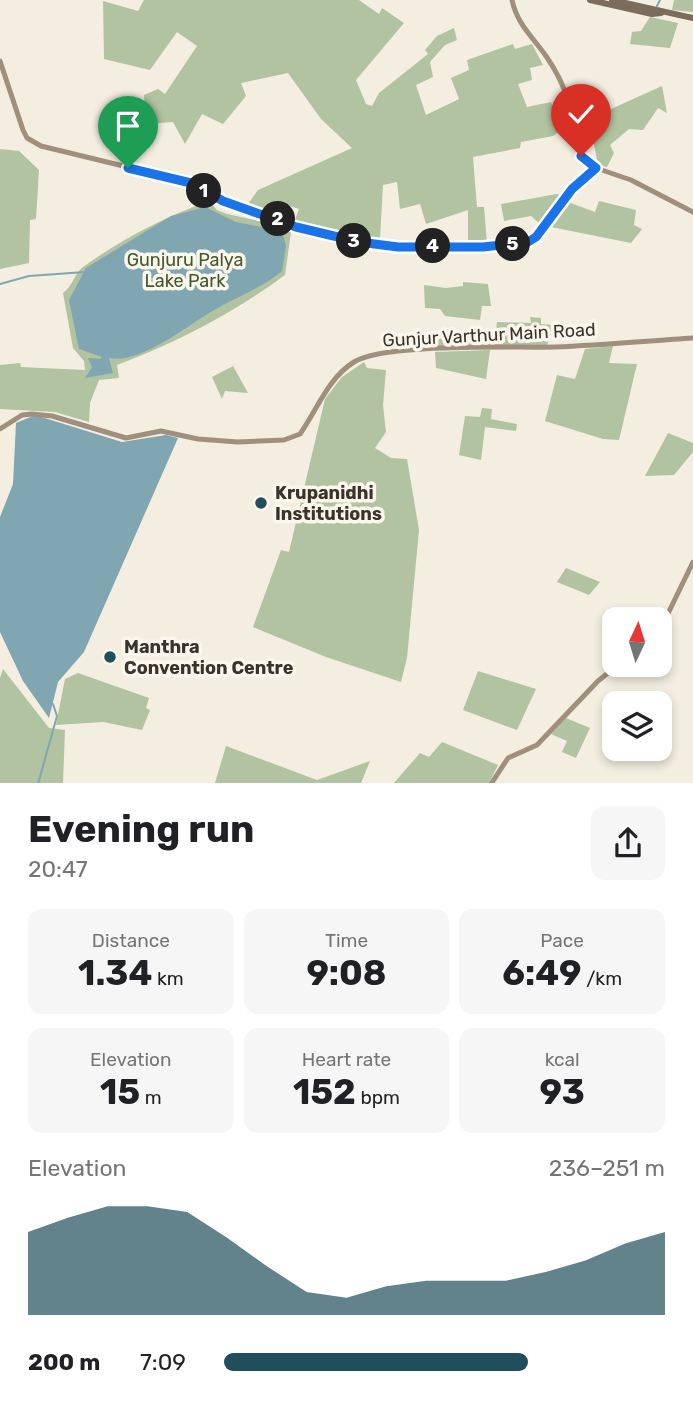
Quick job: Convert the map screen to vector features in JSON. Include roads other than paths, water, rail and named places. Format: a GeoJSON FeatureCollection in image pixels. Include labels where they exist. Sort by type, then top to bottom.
{"type":"FeatureCollection","features":[{"type":"Feature","properties":{"kind":"main road"},"geometry":{"type":"LineString","coordinates":[[590,0],[652,14],[666,12]]}},
{"type":"Feature","properties":{"kind":"main road"},"geometry":{"type":"LineString","coordinates":[[612,0],[693,18]]}},
{"type":"Feature","properties":{"kind":"street"},"geometry":{"type":"LineString","coordinates":[[512,0],[520,23],[547,56],[559,79],[578,131],[580,154],[596,168],[631,180],[693,212]]}},
{"type":"Feature","properties":{"kind":"street"},"geometry":{"type":"LineString","coordinates":[[0,61],[26,136],[45,148],[188,182],[226,203],[296,227],[367,244],[483,247],[528,242],[536,237],[572,189],[596,168]]}},
{"type":"Feature","properties":{"kind":"street","name":"Gunjur Varthur Main Road"},"geometry":{"type":"LineString","coordinates":[[3,428],[22,415],[52,416],[126,438],[161,431],[198,439],[238,442],[284,440],[300,434],[326,389],[342,372],[353,362],[373,355],[421,350],[556,347],[693,338]]}},
{"type":"Feature","properties":{"kind":"street"},"geometry":{"type":"LineString","coordinates":[[671,607],[693,562]]}},
{"type":"Feature","properties":{"kind":"street"},"geometry":{"type":"LineString","coordinates":[[491,783],[508,758],[537,745],[603,677]]}},
{"type":"Feature","properties":{"kind":"water","name":"Gunjuru Palya Lake Park"},"geometry":{"type":"Polygon","coordinates":[[[205,207],[236,222],[282,231],[286,246],[282,271],[149,350],[121,359],[109,358],[113,373],[85,378],[92,367],[88,358],[102,357],[79,349],[69,300],[86,268],[171,216],[205,207]]]}},
{"type":"Feature","properties":{"kind":"water"},"geometry":{"type":"Polygon","coordinates":[[[35,415],[122,442],[166,435],[178,438],[84,652],[58,682],[49,718],[23,681],[0,632],[0,517],[13,484],[16,423],[35,415]]]}},
{"type":"Feature","properties":{"kind":"waterway"},"geometry":{"type":"LineString","coordinates":[[657,6],[660,0]]}},
{"type":"Feature","properties":{"kind":"waterway"},"geometry":{"type":"LineString","coordinates":[[0,284],[29,276],[85,272]]}},
{"type":"Feature","properties":{"kind":"waterway"},"geometry":{"type":"LineString","coordinates":[[38,783],[57,716],[53,704]]}},
{"type":"Feature","properties":{"kind":"place","name":"Krupanidhi Institutions"},"geometry":{"type":"Point","coordinates":[261,503]}},
{"type":"Feature","properties":{"kind":"place","name":"Manthra Convention Centre"},"geometry":{"type":"Point","coordinates":[110,657]}}]}
